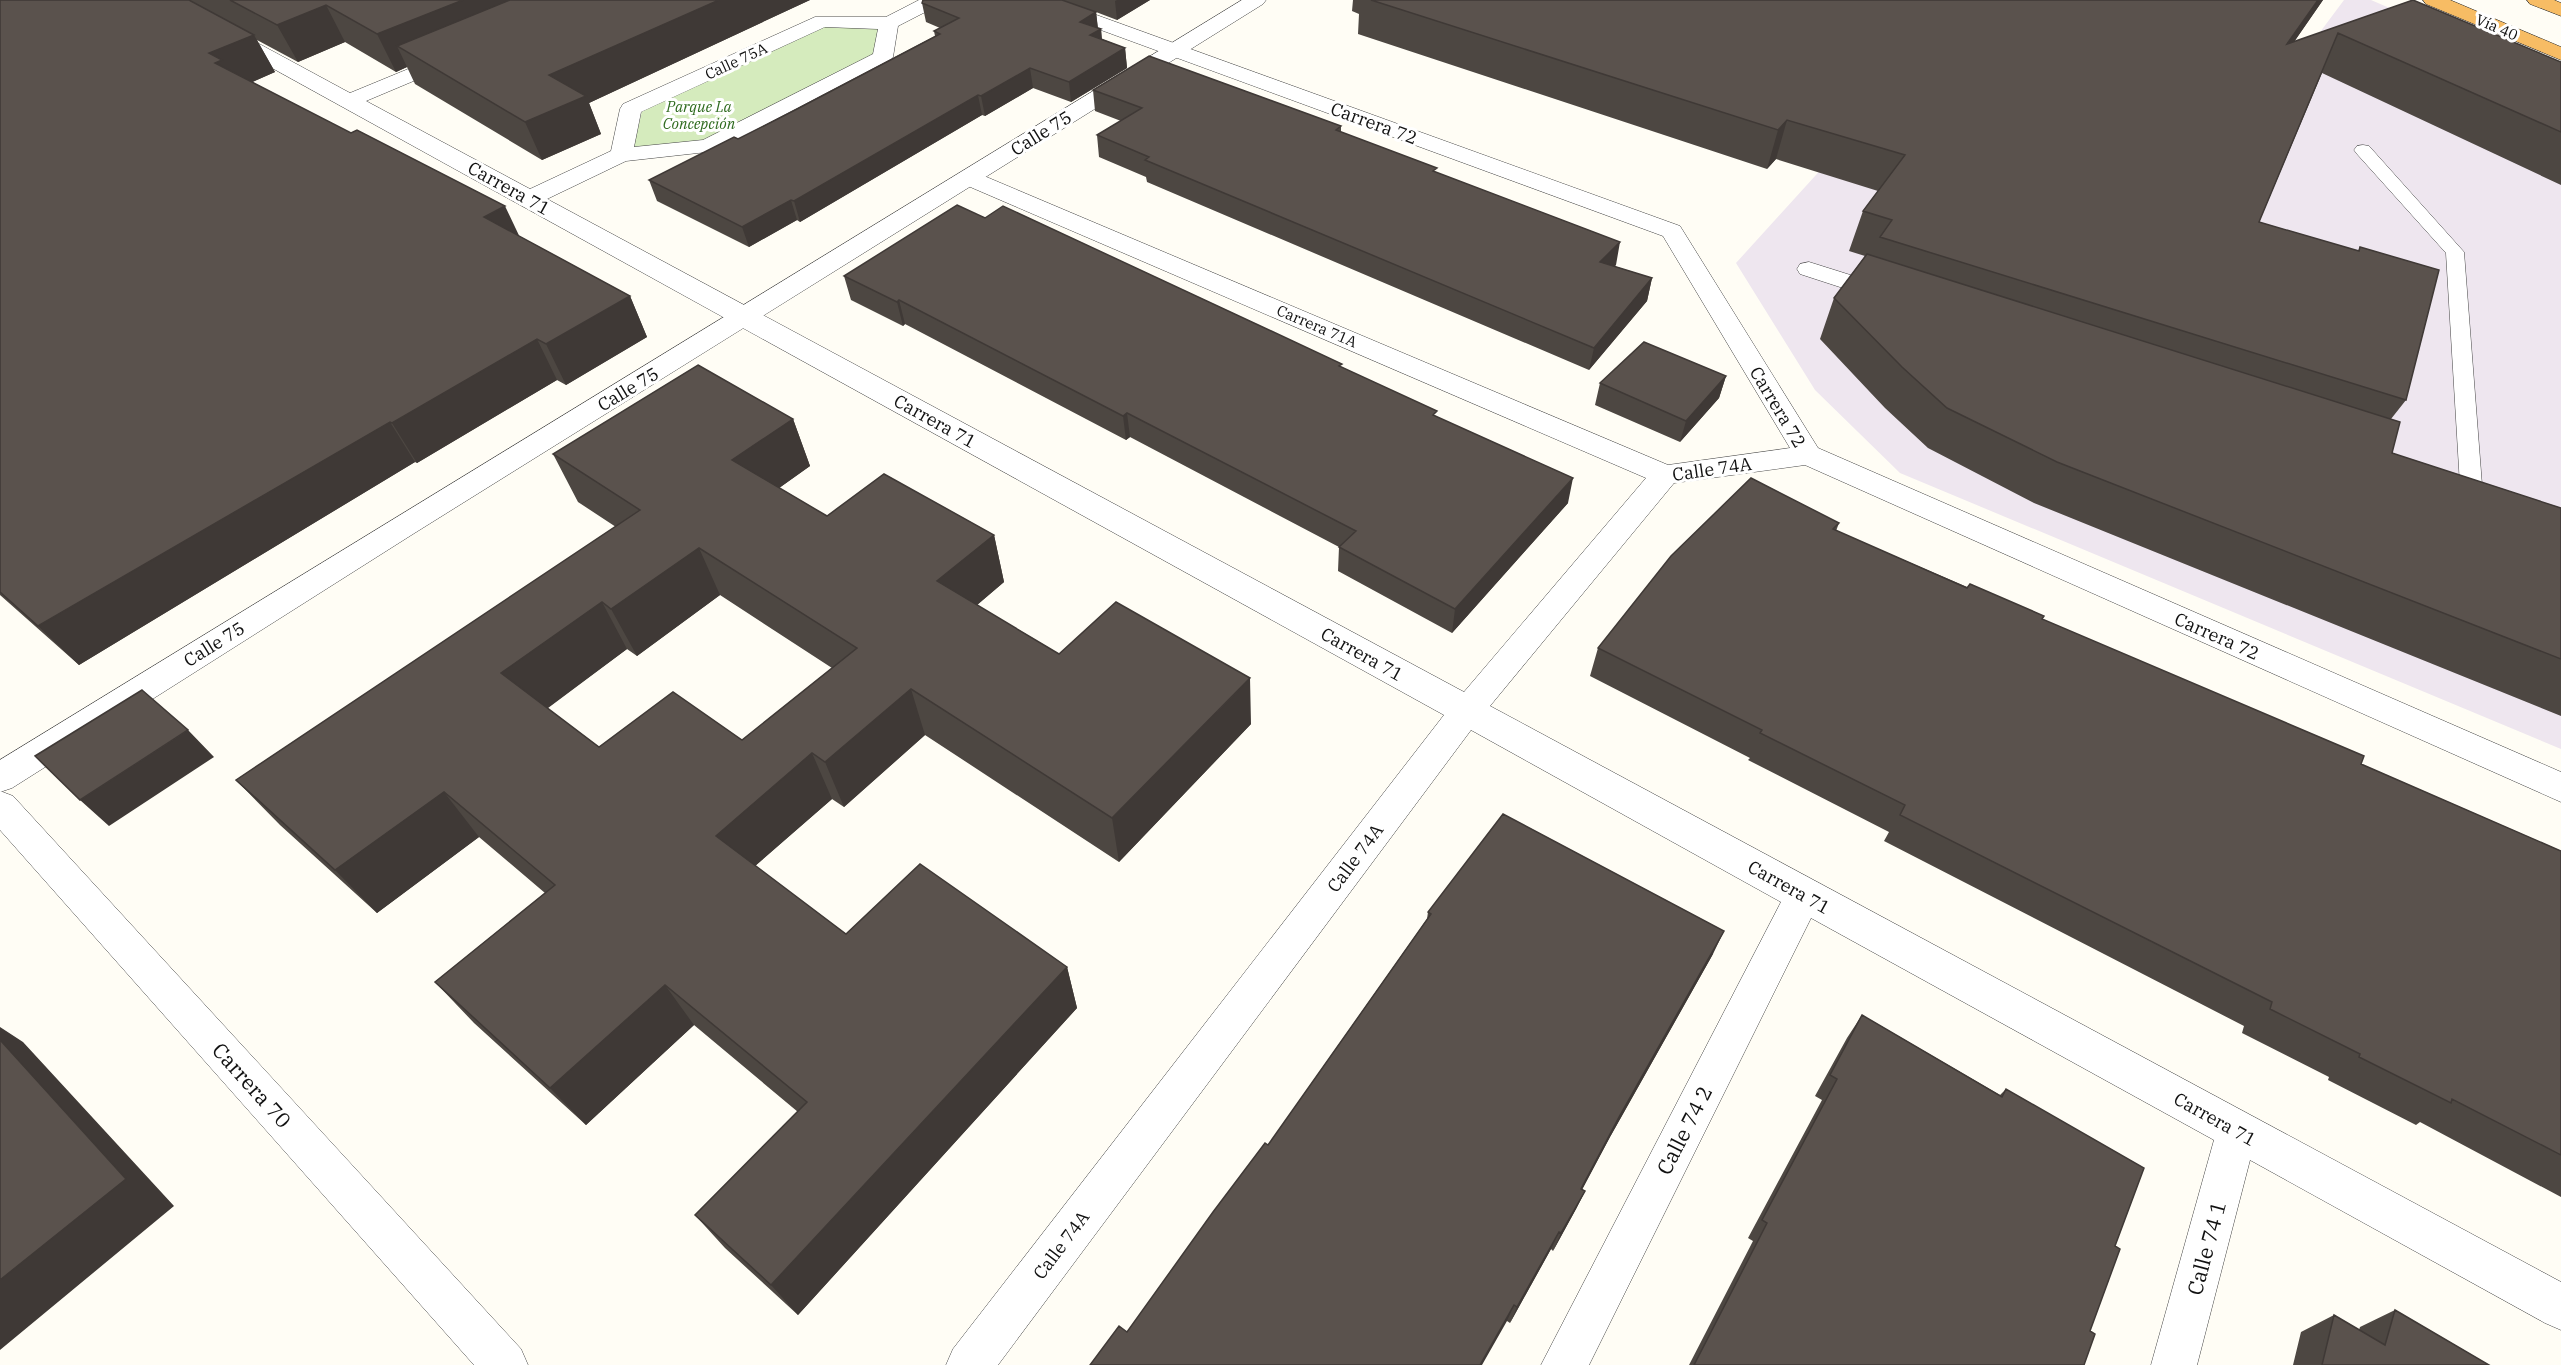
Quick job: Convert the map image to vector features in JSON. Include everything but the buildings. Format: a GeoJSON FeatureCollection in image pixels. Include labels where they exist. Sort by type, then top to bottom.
{"type":"FeatureCollection","features":[{"type":"Feature","properties":{"kind":"highway","name":"Vía 40"},"geometry":{"type":"LineString","coordinates":[[2433,0],[2561,54]]}},
{"type":"Feature","properties":{"kind":"highway"},"geometry":{"type":"LineString","coordinates":[[2537,0],[2561,10]]}},
{"type":"Feature","properties":{"kind":"street","name":"Carrera 71"},"geometry":{"type":"LineString","coordinates":[[163,0],[2561,1308]]}},
{"type":"Feature","properties":{"kind":"street","name":"Calle 75A"},"geometry":{"type":"LineString","coordinates":[[621,155],[631,109],[822,21],[889,23],[934,0]]}},
{"type":"Feature","properties":{"kind":"street","name":"Carrera 72"},"geometry":{"type":"LineString","coordinates":[[1037,0],[1672,231],[1808,455],[2561,788]]}},
{"type":"Feature","properties":{"kind":"street","name":"Calle 75"},"geometry":{"type":"LineString","coordinates":[[0,778],[392,533],[1256,0]]}},
{"type":"Feature","properties":{"kind":"street"},"geometry":{"type":"LineString","coordinates":[[528,199],[621,155],[708,146],[883,57],[889,23]]}},
{"type":"Feature","properties":{"kind":"street"},"geometry":{"type":"LineString","coordinates":[[349,101],[470,51]]}},
{"type":"Feature","properties":{"kind":"street","name":"Carrera 71A"},"geometry":{"type":"LineString","coordinates":[[969,178],[1665,475]]}},
{"type":"Feature","properties":{"kind":"street"},"geometry":{"type":"LineString","coordinates":[[1809,269],[1910,302]]}},
{"type":"Feature","properties":{"kind":"street","name":"Calle 74A"},"geometry":{"type":"LineString","coordinates":[[969,1365],[1467,711],[1665,475],[1808,455]]}},
{"type":"Feature","properties":{"kind":"street","name":"Carrera 70"},"geometry":{"type":"LineString","coordinates":[[0,806],[505,1365]]}},
{"type":"Feature","properties":{"kind":"street","name":"Calle 74 2"},"geometry":{"type":"LineString","coordinates":[[1564,1365],[1804,895]]}},
{"type":"Feature","properties":{"kind":"street","name":"Calle 74 1"},"geometry":{"type":"LineString","coordinates":[[2174,1365],[2237,1131]]}},
{"type":"Feature","properties":{"kind":"lane"},"geometry":{"type":"LineString","coordinates":[[2363,150],[2455,252],[2471,485]]}},
{"type":"Feature","properties":{"kind":"shaded area"},"geometry":{"type":"Polygon","coordinates":[[[1975,0],[2294,67],[2344,0],[2371,0],[2561,82],[2561,749],[1900,473],[1815,390],[1736,263],[1975,0]]]}},
{"type":"Feature","properties":{"kind":"green space","name":"Parque La Concepción"},"geometry":{"type":"Polygon","coordinates":[[[824,25],[880,27],[874,56],[706,142],[633,149],[642,111],[824,25]]]}}]}
